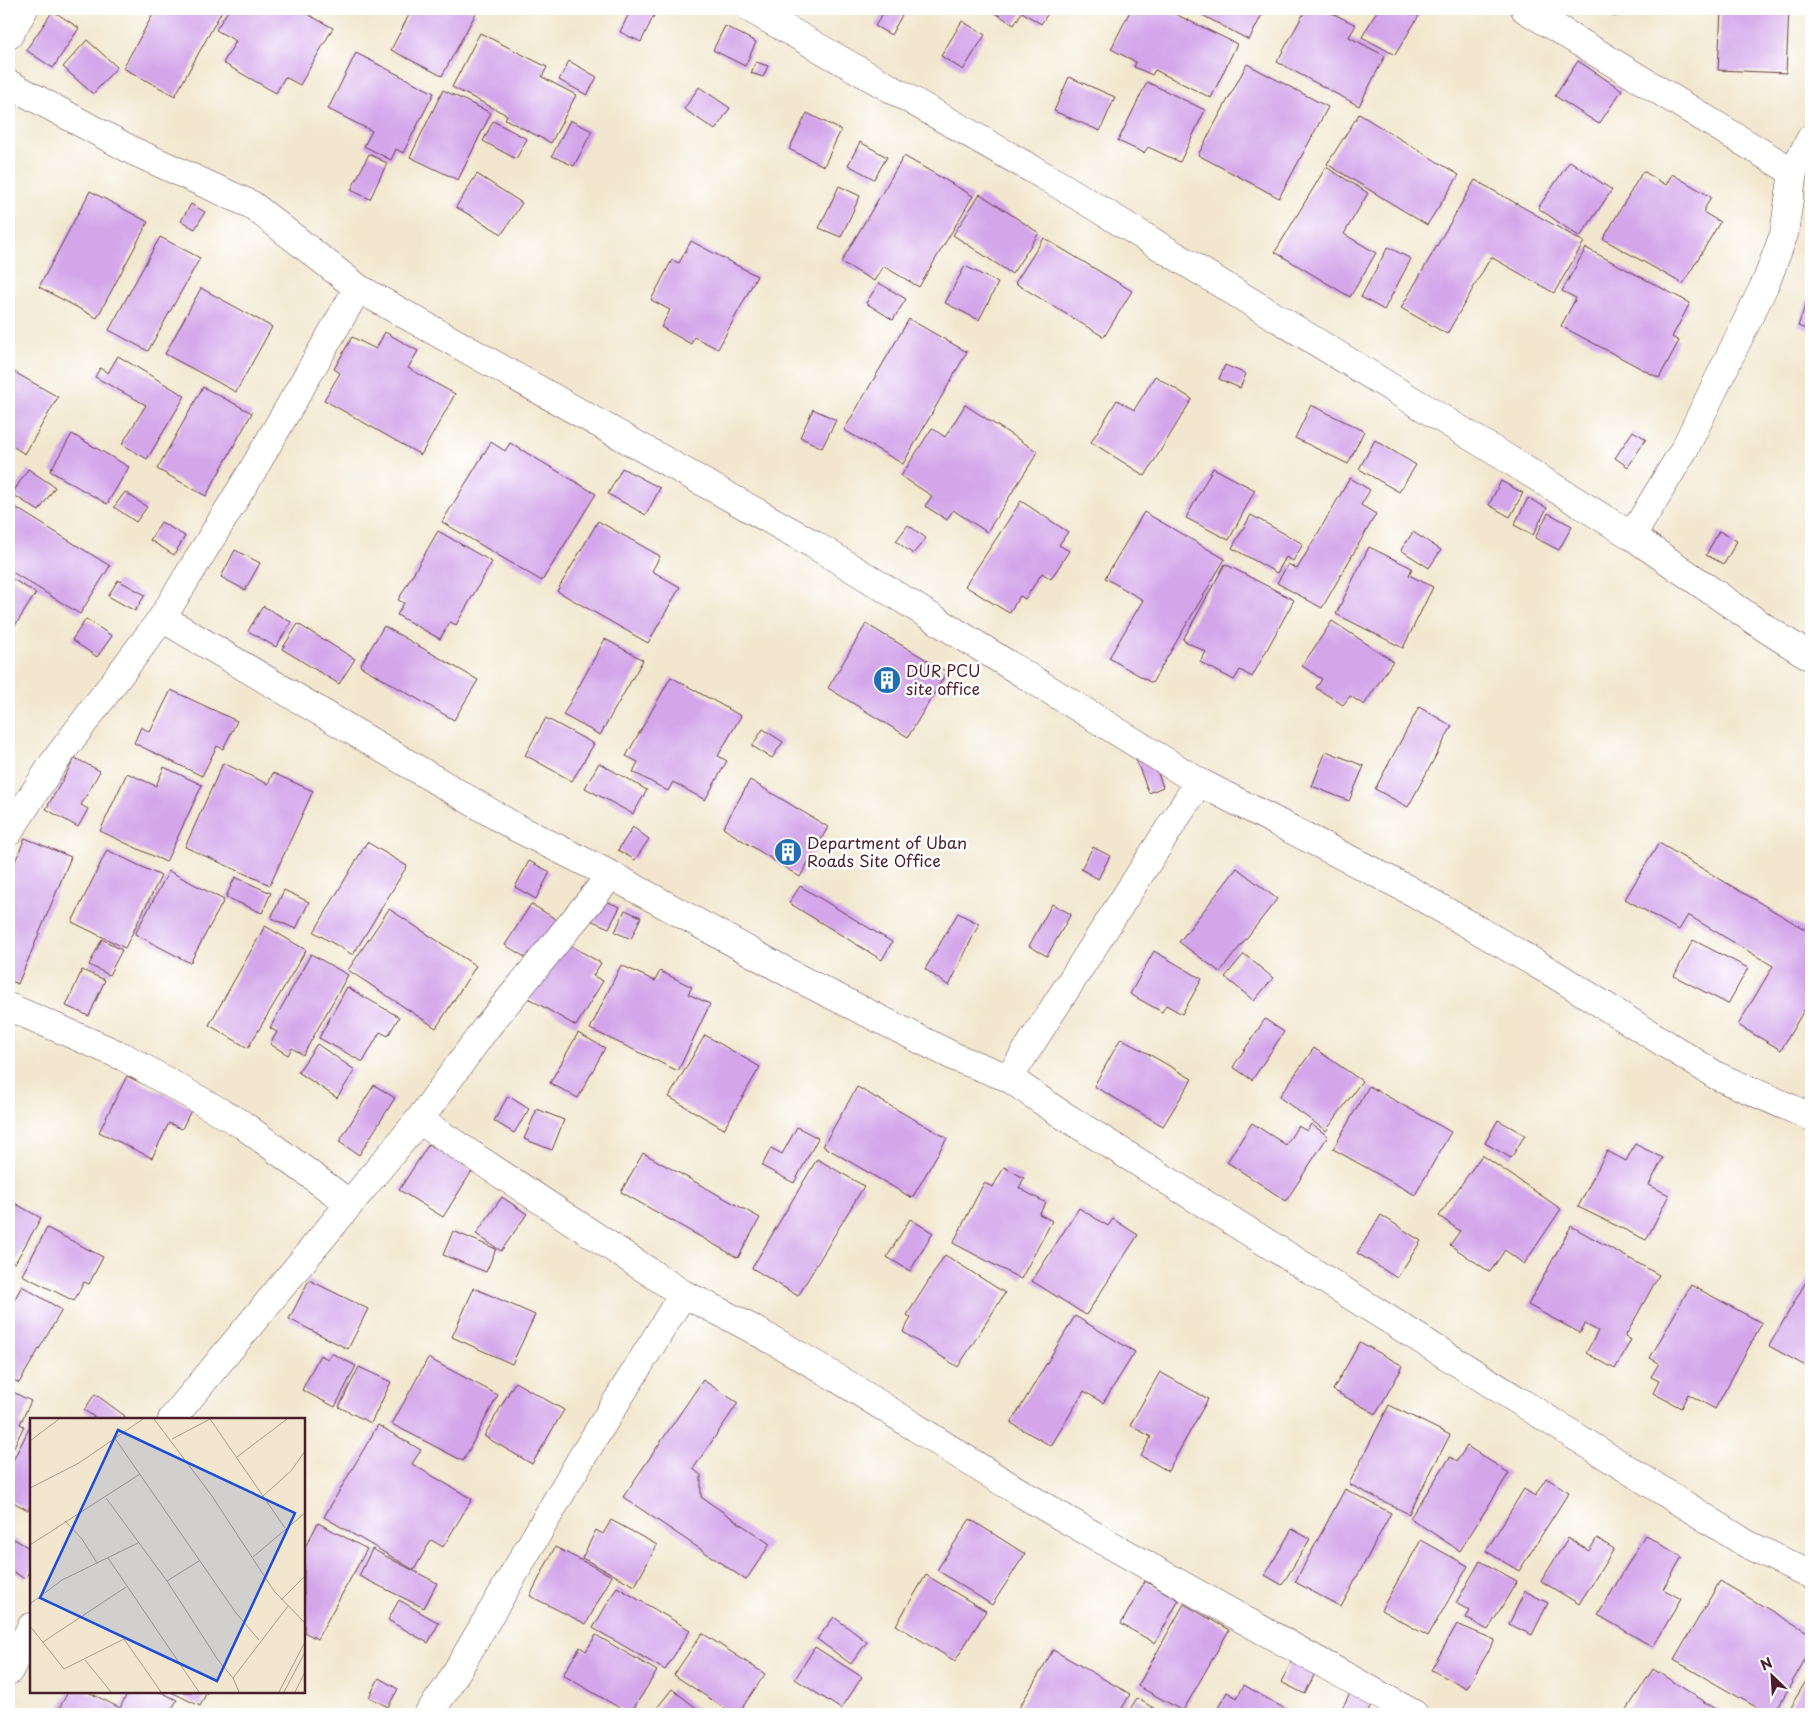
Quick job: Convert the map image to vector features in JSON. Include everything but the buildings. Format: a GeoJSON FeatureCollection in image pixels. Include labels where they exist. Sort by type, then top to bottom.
{"type":"FeatureCollection","features":[{"type":"Feature","properties":{"kind":"street"},"geometry":{"type":"LineString","coordinates":[[9,35],[24,9]]}},
{"type":"Feature","properties":{"kind":"street"},"geometry":{"type":"LineString","coordinates":[[751,9],[1053,181],[1632,536],[1768,630],[1811,657]]}},
{"type":"Feature","properties":{"kind":"street"},"geometry":{"type":"LineString","coordinates":[[1526,9],[1793,172]]}},
{"type":"Feature","properties":{"kind":"street"},"geometry":{"type":"LineString","coordinates":[[9,84],[133,151],[252,205],[358,288],[813,544],[1199,782],[1411,891],[1554,974],[1717,1076],[1811,1117]]}},
{"type":"Feature","properties":{"kind":"street"},"geometry":{"type":"LineString","coordinates":[[1632,536],[1685,448],[1768,280],[1784,234],[1793,172],[1811,138]]}},
{"type":"Feature","properties":{"kind":"street"},"geometry":{"type":"LineString","coordinates":[[9,832],[52,766],[162,618],[251,472],[358,288]]}},
{"type":"Feature","properties":{"kind":"street"},"geometry":{"type":"LineString","coordinates":[[162,618],[515,827],[611,875],[798,978],[956,1058],[1009,1078],[1055,1110],[1747,1544],[1811,1575]]}},
{"type":"Feature","properties":{"kind":"street"},"geometry":{"type":"LineString","coordinates":[[1009,1078],[1199,782]]}},
{"type":"Feature","properties":{"kind":"street"},"geometry":{"type":"LineString","coordinates":[[173,1418],[419,1120],[486,1028],[611,875]]}},
{"type":"Feature","properties":{"kind":"street"},"geometry":{"type":"LineString","coordinates":[[9,1007],[124,1057],[243,1125],[350,1204]]}},
{"type":"Feature","properties":{"kind":"street"},"geometry":{"type":"LineString","coordinates":[[419,1120],[683,1294],[730,1316],[791,1350],[1026,1495],[1414,1714]]}},
{"type":"Feature","properties":{"kind":"street"},"geometry":{"type":"LineString","coordinates":[[428,1714],[447,1688],[581,1459],[683,1294]]}},
{"type":"Feature","properties":{"kind":"street"},"geometry":{"type":"LineString","coordinates":[[9,1671],[30,1629]]}},
{"type":"Feature","properties":{"kind":"place","name":"DUR PCU site office"},"geometry":{"type":"Point","coordinates":[887,680]}},
{"type":"Feature","properties":{"kind":"place","name":"Department of Uban Roads Site Office"},"geometry":{"type":"Point","coordinates":[788,852]}}]}
